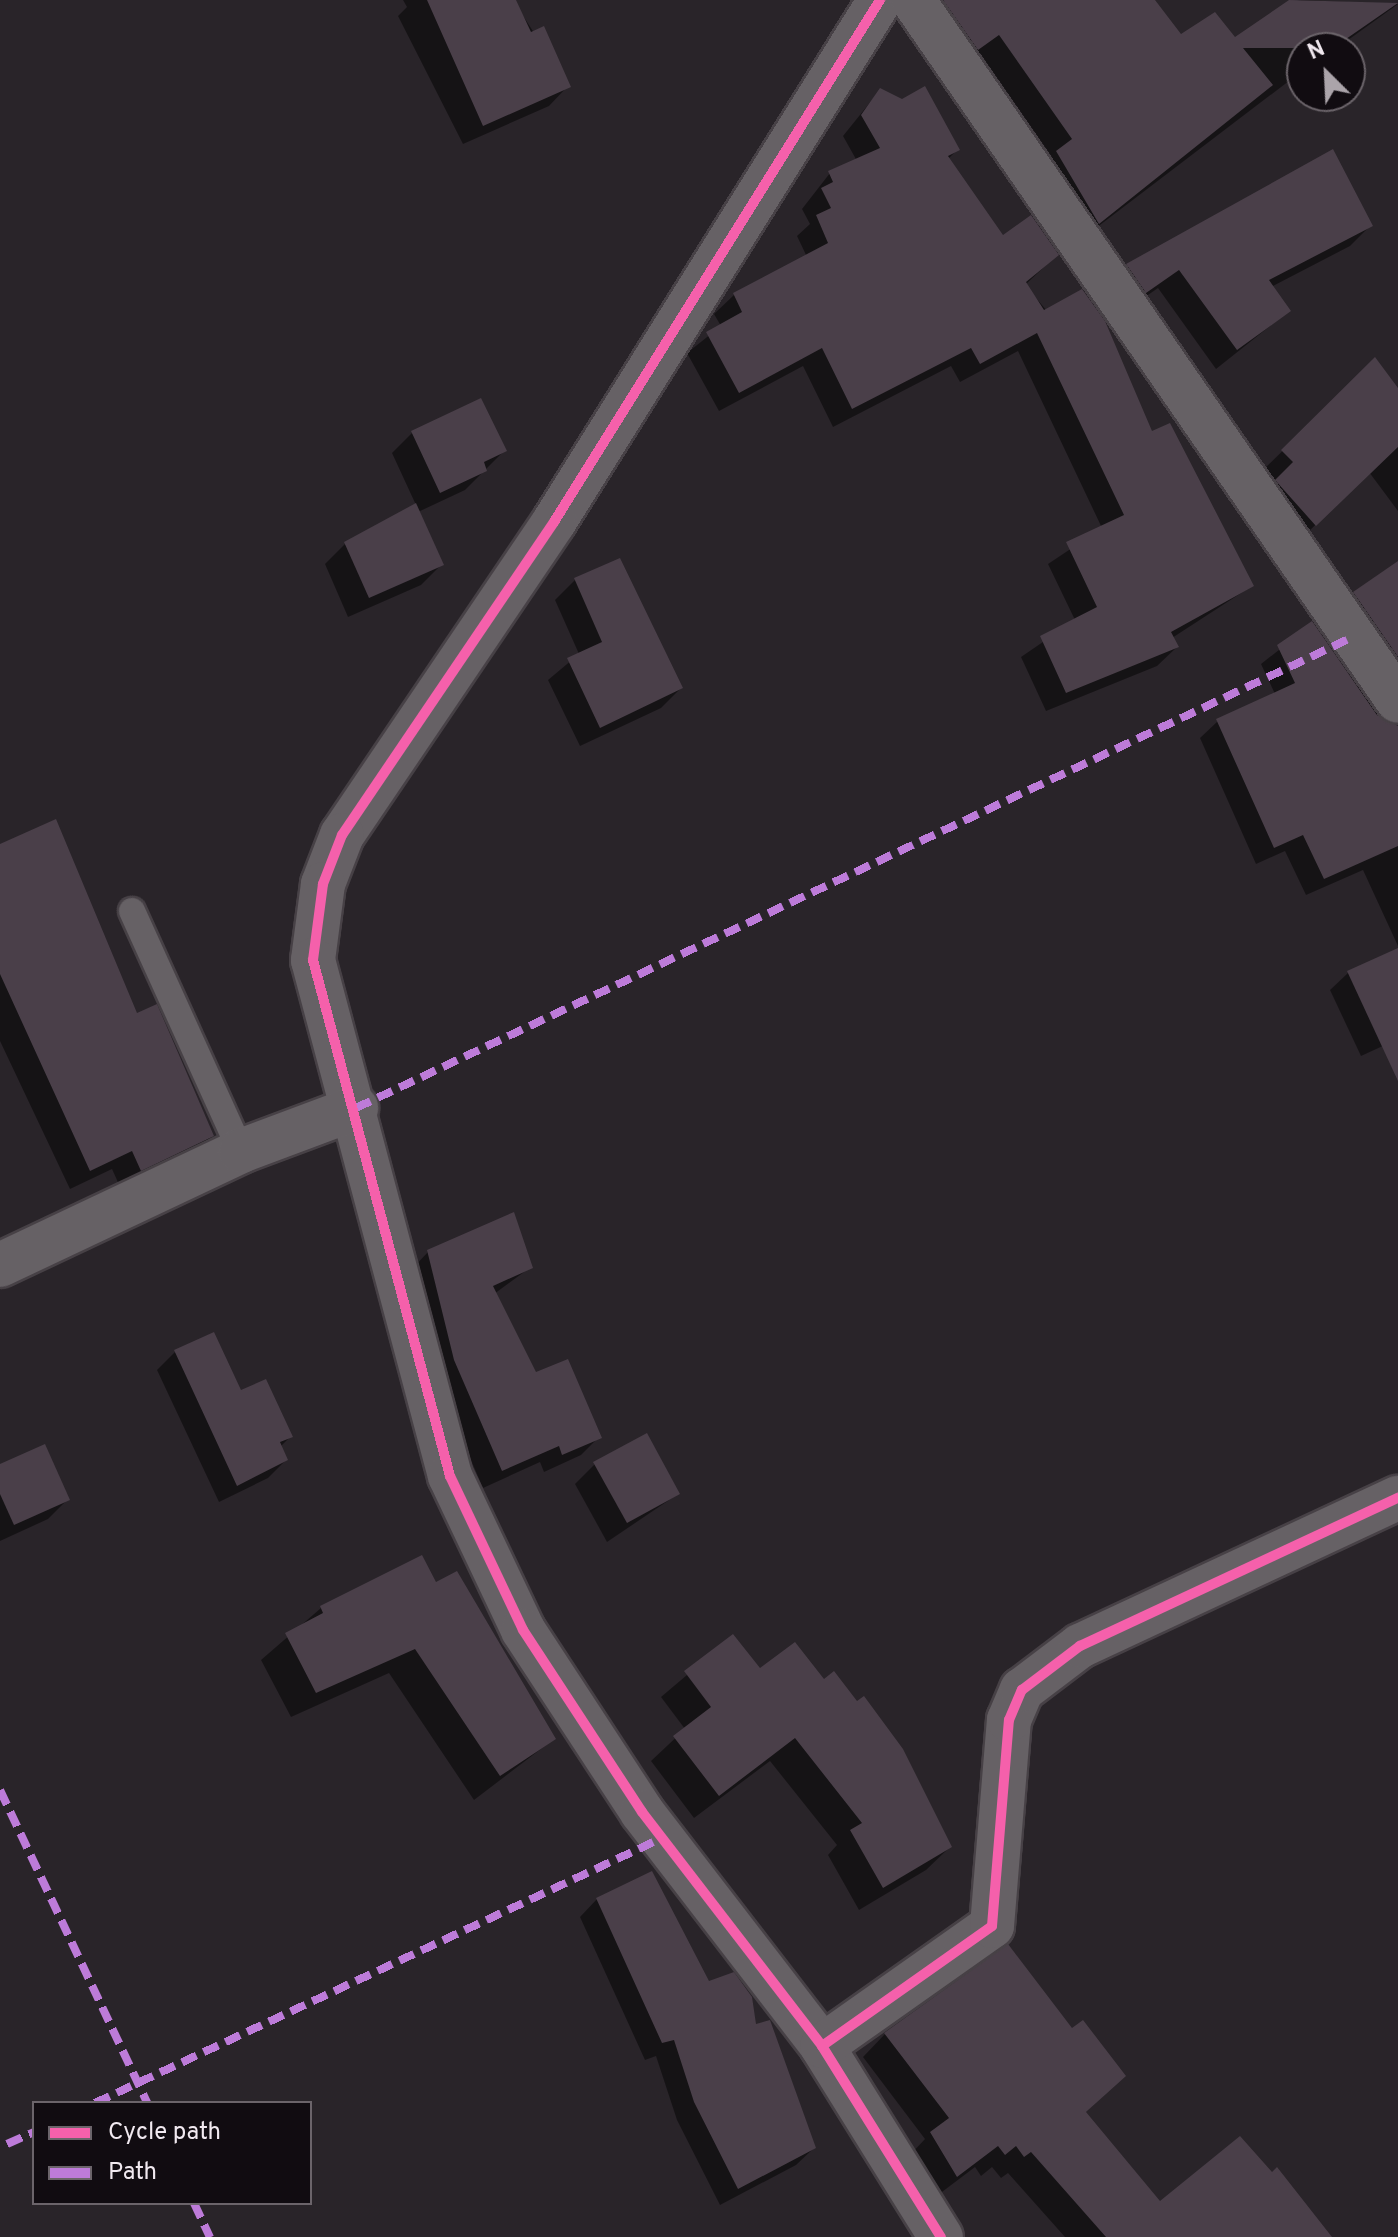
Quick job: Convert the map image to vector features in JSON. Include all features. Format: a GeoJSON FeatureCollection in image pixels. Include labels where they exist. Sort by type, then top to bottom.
{"type":"FeatureCollection","features":[{"type":"Feature","properties":{"kind":"street"},"geometry":{"type":"LineString","coordinates":[[880,0],[554,522],[342,835],[323,884],[313,960],[356,1108],[450,1476],[523,1630],[642,1812],[822,2046],[941,2237]]}},
{"type":"Feature","properties":{"kind":"street"},"geometry":{"type":"LineString","coordinates":[[913,0],[1398,701]]}},
{"type":"Feature","properties":{"kind":"street"},"geometry":{"type":"LineString","coordinates":[[0,1265],[241,1151],[356,1108]]}},
{"type":"Feature","properties":{"kind":"street"},"geometry":{"type":"LineString","coordinates":[[822,2046],[992,1926],[1009,1720],[1022,1690],[1080,1646],[1398,1498]]}},
{"type":"Feature","properties":{"kind":"lane"},"geometry":{"type":"LineString","coordinates":[[132,911],[241,1151]]}},
{"type":"Feature","properties":{"kind":"building"},"geometry":{"type":"Polygon","coordinates":[[[427,0],[516,0],[531,32],[544,26],[571,87],[483,126],[427,0]]]}},
{"type":"Feature","properties":{"kind":"building"},"geometry":{"type":"Polygon","coordinates":[[[943,0],[1155,0],[1181,34],[1215,12],[1235,37],[1289,0],[1398,3],[1356,32],[1286,32],[1286,48],[1243,48],[1273,85],[1099,224],[1056,151],[1072,139],[999,35],[978,50],[943,0]]]}},
{"type":"Feature","properties":{"kind":"building"},"geometry":{"type":"Polygon","coordinates":[[[925,86],[960,150],[948,156],[1003,235],[1031,215],[1059,255],[1026,282],[1044,310],[1082,289],[1105,321],[1152,431],[1170,423],[1254,586],[1171,632],[1179,647],[1066,693],[1040,636],[1097,607],[1066,542],[1124,515],[1037,333],[980,364],[971,348],[852,409],[822,348],[739,393],[706,332],[742,312],[733,293],[828,243],[816,215],[831,208],[821,188],[833,182],[828,171],[880,148],[861,115],[880,88],[902,99],[925,86]]]}},
{"type":"Feature","properties":{"kind":"building"},"geometry":{"type":"Polygon","coordinates":[[[1333,149],[1373,226],[1269,280],[1291,311],[1237,350],[1179,270],[1146,293],[1126,264],[1333,149]]]}},
{"type":"Feature","properties":{"kind":"building"},"geometry":{"type":"Polygon","coordinates":[[[1375,357],[1398,388],[1398,447],[1316,526],[1275,480],[1293,462],[1281,450],[1375,357]]]}},
{"type":"Feature","properties":{"kind":"building"},"geometry":{"type":"Polygon","coordinates":[[[481,398],[507,451],[484,462],[487,471],[440,493],[411,431],[481,398]]]}},
{"type":"Feature","properties":{"kind":"building"},"geometry":{"type":"Polygon","coordinates":[[[416,503],[444,565],[369,598],[344,542],[416,503]]]}},
{"type":"Feature","properties":{"kind":"building"},"geometry":{"type":"Polygon","coordinates":[[[620,558],[683,688],[600,728],[567,658],[602,642],[574,578],[620,558]]]}},
{"type":"Feature","properties":{"kind":"building"},"geometry":{"type":"Polygon","coordinates":[[[1398,561],[1398,657],[1353,592],[1398,561]]]}},
{"type":"Feature","properties":{"kind":"building"},"geometry":{"type":"Polygon","coordinates":[[[1312,621],[1377,715],[1398,726],[1398,846],[1324,879],[1303,835],[1274,848],[1216,719],[1295,683],[1277,645],[1312,621]]]}},
{"type":"Feature","properties":{"kind":"building"},"geometry":{"type":"Polygon","coordinates":[[[56,819],[137,1013],[157,1004],[214,1136],[141,1171],[132,1151],[90,1171],[0,974],[0,844],[56,819]]]}},
{"type":"Feature","properties":{"kind":"building"},"geometry":{"type":"Polygon","coordinates":[[[1398,948],[1398,1081],[1347,971],[1398,948]]]}},
{"type":"Feature","properties":{"kind":"building"},"geometry":{"type":"Polygon","coordinates":[[[514,1212],[533,1268],[493,1286],[536,1372],[568,1359],[602,1438],[562,1455],[559,1446],[502,1471],[454,1360],[427,1250],[514,1212]]]}},
{"type":"Feature","properties":{"kind":"building"},"geometry":{"type":"Polygon","coordinates":[[[214,1332],[241,1390],[266,1379],[293,1437],[280,1442],[288,1460],[237,1486],[174,1350],[214,1332]]]}},
{"type":"Feature","properties":{"kind":"building"},"geometry":{"type":"Polygon","coordinates":[[[647,1433],[680,1494],[627,1523],[593,1462],[647,1433]]]}},
{"type":"Feature","properties":{"kind":"building"},"geometry":{"type":"Polygon","coordinates":[[[45,1444],[70,1500],[14,1525],[0,1494],[0,1464],[45,1444]]]}},
{"type":"Feature","properties":{"kind":"building"},"geometry":{"type":"Polygon","coordinates":[[[422,1555],[436,1582],[457,1571],[556,1739],[500,1776],[415,1649],[316,1693],[285,1633],[323,1613],[320,1606],[422,1555]]]}},
{"type":"Feature","properties":{"kind":"building"},"geometry":{"type":"Polygon","coordinates":[[[733,1634],[760,1668],[795,1642],[824,1679],[834,1671],[857,1701],[864,1696],[903,1749],[952,1847],[883,1888],[850,1830],[862,1823],[795,1738],[719,1796],[673,1736],[711,1707],[684,1671],[733,1634]]]}},
{"type":"Feature","properties":{"kind":"building"},"geometry":{"type":"Polygon","coordinates":[[[652,1871],[709,1981],[734,1972],[752,1997],[756,2024],[770,2020],[816,2148],[738,2189],[694,2102],[674,2040],[662,2043],[596,1898],[652,1871]]]}},
{"type":"Feature","properties":{"kind":"building"},"geometry":{"type":"Polygon","coordinates":[[[1008,1944],[1072,2028],[1083,2020],[1126,2076],[1086,2112],[1160,2201],[1240,2136],[1272,2172],[1277,2167],[1332,2237],[1106,2237],[1031,2152],[1024,2157],[1016,2146],[1005,2155],[998,2146],[957,2177],[930,2132],[949,2118],[884,2033],[1008,1944]]]}},
{"type":"Feature","properties":{"kind":"marked path"},"geometry":{"type":"LineString","coordinates":[[356,1108],[1353,637]]}},
{"type":"Feature","properties":{"kind":"marked path"},"geometry":{"type":"LineString","coordinates":[[0,1790],[146,2101]]}},
{"type":"Feature","properties":{"kind":"marked path"},"geometry":{"type":"LineString","coordinates":[[99,2101],[662,1838]]}},
{"type":"Feature","properties":{"kind":"marked path"},"geometry":{"type":"LineString","coordinates":[[7,2144],[32,2133]]}},
{"type":"Feature","properties":{"kind":"marked path"},"geometry":{"type":"LineString","coordinates":[[195,2205],[210,2237]]}},
{"type":"Feature","properties":{"kind":"cycle path"},"geometry":{"type":"LineString","coordinates":[[880,0],[554,522],[342,835],[323,884],[313,960],[450,1476],[523,1630],[642,1812],[822,2046],[941,2237]]}},
{"type":"Feature","properties":{"kind":"cycle path"},"geometry":{"type":"LineString","coordinates":[[822,2046],[992,1926],[1009,1720],[1022,1690],[1080,1646],[1398,1498]]}}]}
